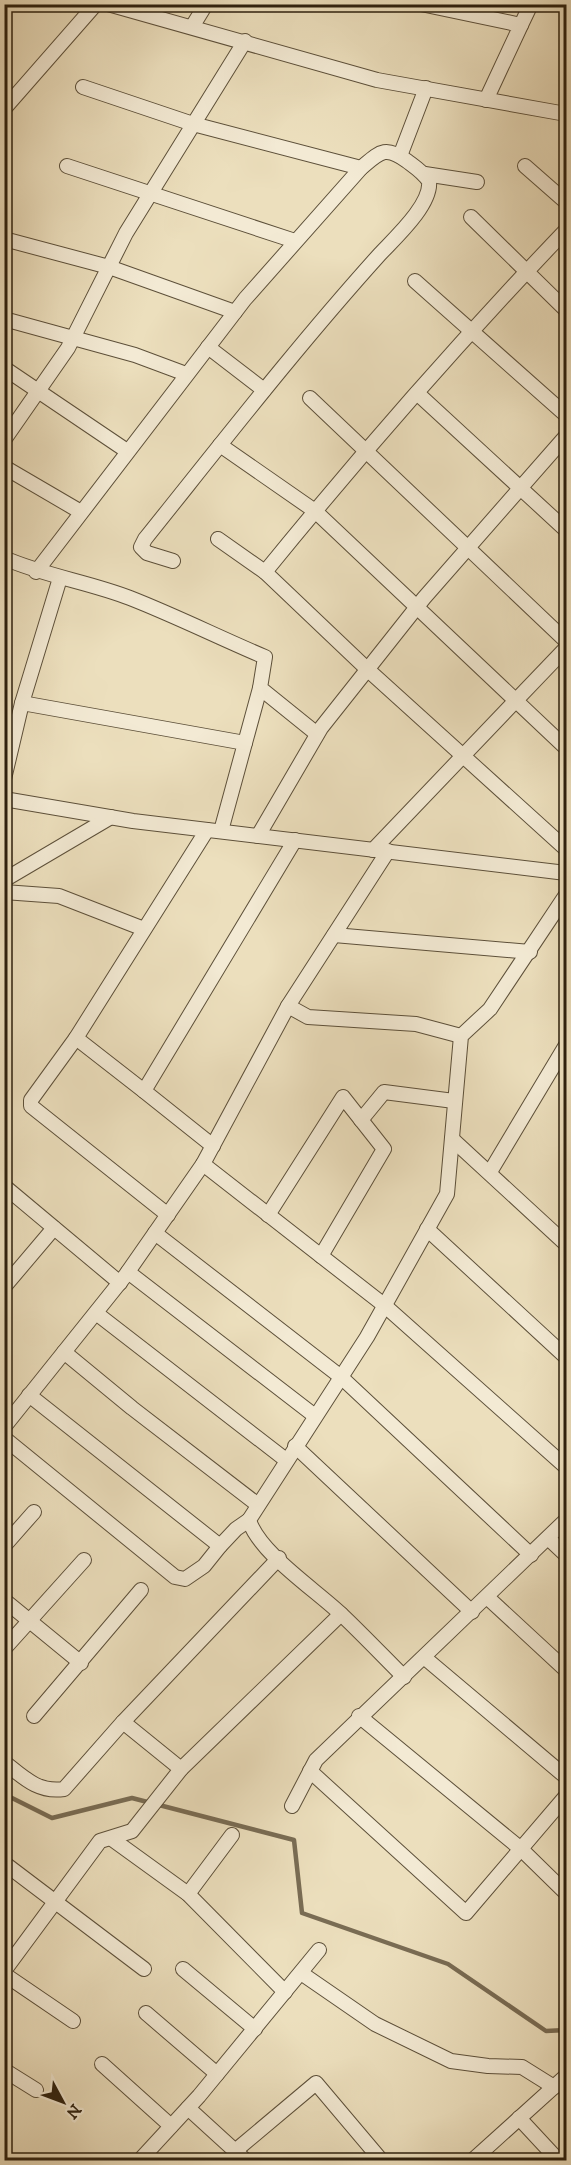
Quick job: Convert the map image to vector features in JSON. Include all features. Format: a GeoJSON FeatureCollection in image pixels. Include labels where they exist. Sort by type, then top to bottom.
{"type":"FeatureCollection","features":[{"type":"Feature","properties":{"kind":"street"},"geometry":{"type":"LineString","coordinates":[[4,110],[96,4]]}},
{"type":"Feature","properties":{"kind":"street"},"geometry":{"type":"LineString","coordinates":[[108,4],[377,80],[567,114]]}},
{"type":"Feature","properties":{"kind":"street"},"geometry":{"type":"LineString","coordinates":[[192,27],[206,4]]}},
{"type":"Feature","properties":{"kind":"street"},"geometry":{"type":"LineString","coordinates":[[421,4],[521,26]]}},
{"type":"Feature","properties":{"kind":"street"},"geometry":{"type":"LineString","coordinates":[[486,99],[531,4]]}},
{"type":"Feature","properties":{"kind":"street"},"geometry":{"type":"LineString","coordinates":[[4,440],[40,390],[73,337],[151,193],[245,41]]}},
{"type":"Feature","properties":{"kind":"street"},"geometry":{"type":"LineString","coordinates":[[83,87],[193,124],[361,168]]}},
{"type":"Feature","properties":{"kind":"street"},"geometry":{"type":"LineString","coordinates":[[400,156],[426,88]]}},
{"type":"Feature","properties":{"kind":"street"},"geometry":{"type":"LineString","coordinates":[[36,572],[186,374],[295,241],[361,168],[384,151],[394,151],[425,174],[429,181],[430,193],[408,224],[264,390],[141,547],[147,553],[173,561]]}},
{"type":"Feature","properties":{"kind":"street"},"geometry":{"type":"LineString","coordinates":[[67,166],[295,241]]}},
{"type":"Feature","properties":{"kind":"street"},"geometry":{"type":"LineString","coordinates":[[525,166],[567,202]]}},
{"type":"Feature","properties":{"kind":"street"},"geometry":{"type":"LineString","coordinates":[[425,174],[477,182]]}},
{"type":"Feature","properties":{"kind":"street"},"geometry":{"type":"LineString","coordinates":[[471,217],[567,310]]}},
{"type":"Feature","properties":{"kind":"street"},"geometry":{"type":"LineString","coordinates":[[265,572],[366,451],[473,329],[567,230]]}},
{"type":"Feature","properties":{"kind":"street"},"geometry":{"type":"LineString","coordinates":[[4,239],[109,267],[235,312]]}},
{"type":"Feature","properties":{"kind":"street"},"geometry":{"type":"LineString","coordinates":[[415,281],[473,329],[567,415]]}},
{"type":"Feature","properties":{"kind":"street"},"geometry":{"type":"LineString","coordinates":[[4,319],[73,337],[186,374]]}},
{"type":"Feature","properties":{"kind":"street"},"geometry":{"type":"LineString","coordinates":[[208,347],[264,390]]}},
{"type":"Feature","properties":{"kind":"street"},"geometry":{"type":"LineString","coordinates":[[4,368],[40,390],[127,451]]}},
{"type":"Feature","properties":{"kind":"street"},"geometry":{"type":"LineString","coordinates":[[417,393],[567,530]]}},
{"type":"Feature","properties":{"kind":"street"},"geometry":{"type":"LineString","coordinates":[[310,398],[567,641]]}},
{"type":"Feature","properties":{"kind":"street"},"geometry":{"type":"LineString","coordinates":[[258,836],[317,734],[367,669],[469,547],[567,436]]}},
{"type":"Feature","properties":{"kind":"street"},"geometry":{"type":"LineString","coordinates":[[220,445],[315,511],[567,748]]}},
{"type":"Feature","properties":{"kind":"street"},"geometry":{"type":"LineString","coordinates":[[4,467],[81,512]]}},
{"type":"Feature","properties":{"kind":"street"},"geometry":{"type":"LineString","coordinates":[[218,538],[265,572],[367,669],[567,849]]}},
{"type":"Feature","properties":{"kind":"street"},"geometry":{"type":"LineString","coordinates":[[4,558],[36,572],[131,599],[265,657],[260,688],[244,743],[214,830],[144,929],[76,1038],[31,1100],[31,1106],[168,1215]]}},
{"type":"Feature","properties":{"kind":"street"},"geometry":{"type":"LineString","coordinates":[[4,778],[22,703],[60,578]]}},
{"type":"Feature","properties":{"kind":"street"},"geometry":{"type":"LineString","coordinates":[[373,850],[567,648]]}},
{"type":"Feature","properties":{"kind":"street"},"geometry":{"type":"LineString","coordinates":[[260,688],[317,734]]}},
{"type":"Feature","properties":{"kind":"street"},"geometry":{"type":"LineString","coordinates":[[22,703],[244,743]]}},
{"type":"Feature","properties":{"kind":"street"},"geometry":{"type":"LineString","coordinates":[[4,800],[111,817],[564,873],[567,858]]}},
{"type":"Feature","properties":{"kind":"street"},"geometry":{"type":"LineString","coordinates":[[4,880],[111,817]]}},
{"type":"Feature","properties":{"kind":"street"},"geometry":{"type":"LineString","coordinates":[[144,1091],[295,840]]}},
{"type":"Feature","properties":{"kind":"street"},"geometry":{"type":"LineString","coordinates":[[4,1427],[124,1277],[203,1164],[288,1006],[388,851]]}},
{"type":"Feature","properties":{"kind":"street"},"geometry":{"type":"LineString","coordinates":[[4,892],[59,896],[144,929]]}},
{"type":"Feature","properties":{"kind":"street"},"geometry":{"type":"LineString","coordinates":[[4,1437],[175,1577],[185,1579],[204,1566],[236,1529],[249,1520],[294,1446],[341,1377],[447,1194],[461,1036],[490,1009],[567,895]]}},
{"type":"Feature","properties":{"kind":"street"},"geometry":{"type":"LineString","coordinates":[[334,935],[530,952]]}},
{"type":"Feature","properties":{"kind":"street"},"geometry":{"type":"LineString","coordinates":[[288,1006],[308,1017],[416,1024],[461,1036]]}},
{"type":"Feature","properties":{"kind":"street"},"geometry":{"type":"LineString","coordinates":[[76,1038],[213,1146]]}},
{"type":"Feature","properties":{"kind":"street"},"geometry":{"type":"LineString","coordinates":[[490,1172],[567,1045]]}},
{"type":"Feature","properties":{"kind":"street"},"geometry":{"type":"LineString","coordinates":[[361,1120],[384,1092],[454,1101]]}},
{"type":"Feature","properties":{"kind":"street"},"geometry":{"type":"LineString","coordinates":[[268,1215],[343,1097],[384,1149],[321,1256]]}},
{"type":"Feature","properties":{"kind":"street"},"geometry":{"type":"LineString","coordinates":[[452,1138],[564,1236]]}},
{"type":"Feature","properties":{"kind":"street"},"geometry":{"type":"LineString","coordinates":[[203,1164],[384,1305],[567,1467]]}},
{"type":"Feature","properties":{"kind":"street"},"geometry":{"type":"LineString","coordinates":[[4,1186],[54,1228],[315,1416]]}},
{"type":"Feature","properties":{"kind":"street"},"geometry":{"type":"LineString","coordinates":[[4,1287],[54,1228]]}},
{"type":"Feature","properties":{"kind":"street"},"geometry":{"type":"LineString","coordinates":[[427,1229],[567,1357]]}},
{"type":"Feature","properties":{"kind":"street"},"geometry":{"type":"LineString","coordinates":[[155,1233],[341,1377],[531,1555]]}},
{"type":"Feature","properties":{"kind":"street"},"geometry":{"type":"LineString","coordinates":[[96,1312],[286,1460]]}},
{"type":"Feature","properties":{"kind":"street"},"geometry":{"type":"LineString","coordinates":[[64,1352],[258,1505]]}},
{"type":"Feature","properties":{"kind":"street"},"geometry":{"type":"LineString","coordinates":[[29,1395],[220,1546]]}},
{"type":"Feature","properties":{"kind":"street"},"geometry":{"type":"LineString","coordinates":[[294,1446],[472,1612]]}},
{"type":"Feature","properties":{"kind":"street"},"geometry":{"type":"LineString","coordinates":[[4,1546],[34,1512]]}},
{"type":"Feature","properties":{"kind":"street"},"geometry":{"type":"LineString","coordinates":[[249,1520],[253,1532],[341,1614],[404,1677]]}},
{"type":"Feature","properties":{"kind":"street"},"geometry":{"type":"LineString","coordinates":[[292,1806],[316,1760],[359,1716],[425,1658],[567,1520]]}},
{"type":"Feature","properties":{"kind":"street"},"geometry":{"type":"LineString","coordinates":[[548,1538],[567,1555]]}},
{"type":"Feature","properties":{"kind":"street"},"geometry":{"type":"LineString","coordinates":[[4,1762],[33,1785],[55,1790],[63,1789],[123,1722],[279,1558]]}},
{"type":"Feature","properties":{"kind":"street"},"geometry":{"type":"LineString","coordinates":[[4,1649],[84,1560]]}},
{"type":"Feature","properties":{"kind":"street"},"geometry":{"type":"LineString","coordinates":[[34,1716],[141,1590]]}},
{"type":"Feature","properties":{"kind":"street"},"geometry":{"type":"LineString","coordinates":[[488,1597],[567,1670]]}},
{"type":"Feature","properties":{"kind":"street"},"geometry":{"type":"LineString","coordinates":[[4,1600],[81,1663]]}},
{"type":"Feature","properties":{"kind":"street"},"geometry":{"type":"LineString","coordinates":[[73,2021],[4,1973],[100,1841],[132,1831],[181,1769],[341,1614]]}},
{"type":"Feature","properties":{"kind":"street"},"geometry":{"type":"LineString","coordinates":[[425,1658],[567,1777]]}},
{"type":"Feature","properties":{"kind":"street"},"geometry":{"type":"LineString","coordinates":[[359,1716],[521,1849],[567,1893]]}},
{"type":"Feature","properties":{"kind":"street"},"geometry":{"type":"LineString","coordinates":[[123,1722],[181,1769]]}},
{"type":"Feature","properties":{"kind":"street"},"geometry":{"type":"LineString","coordinates":[[310,1771],[466,1913],[567,1796]]}},
{"type":"Feature","properties":{"kind":"street"},"geometry":{"type":"LineString","coordinates":[[188,1894],[232,1835]]}},
{"type":"Feature","properties":{"kind":"street"},"geometry":{"type":"LineString","coordinates":[[112,1839],[188,1894],[285,1992]]}},
{"type":"Feature","properties":{"kind":"street"},"geometry":{"type":"LineString","coordinates":[[4,1863],[55,1904],[144,1969]]}},
{"type":"Feature","properties":{"kind":"street"},"geometry":{"type":"LineString","coordinates":[[140,2160],[189,2108],[319,1950]]}},
{"type":"Feature","properties":{"kind":"street"},"geometry":{"type":"LineString","coordinates":[[183,1969],[255,2029]]}},
{"type":"Feature","properties":{"kind":"street"},"geometry":{"type":"LineString","coordinates":[[301,1973],[375,2024],[451,2061],[488,2066],[522,2067],[554,2087]]}},
{"type":"Feature","properties":{"kind":"street"},"geometry":{"type":"LineString","coordinates":[[146,2013],[217,2074]]}},
{"type":"Feature","properties":{"kind":"street"},"geometry":{"type":"LineString","coordinates":[[102,2064],[171,2126]]}},
{"type":"Feature","properties":{"kind":"street"},"geometry":{"type":"LineString","coordinates":[[4,2070],[36,2090]]}},
{"type":"Feature","properties":{"kind":"street"},"geometry":{"type":"LineString","coordinates":[[472,2160],[567,2076]]}},
{"type":"Feature","properties":{"kind":"street"},"geometry":{"type":"LineString","coordinates":[[189,2108],[240,2156],[316,2083],[381,2160]]}},
{"type":"Feature","properties":{"kind":"street"},"geometry":{"type":"LineString","coordinates":[[519,2118],[558,2160]]}},
{"type":"Feature","properties":{"kind":"waterway"},"geometry":{"type":"LineString","coordinates":[[4,1794],[52,1818],[132,1798],[294,1840],[302,1913],[448,1964],[546,2031],[566,2030]]}}]}
